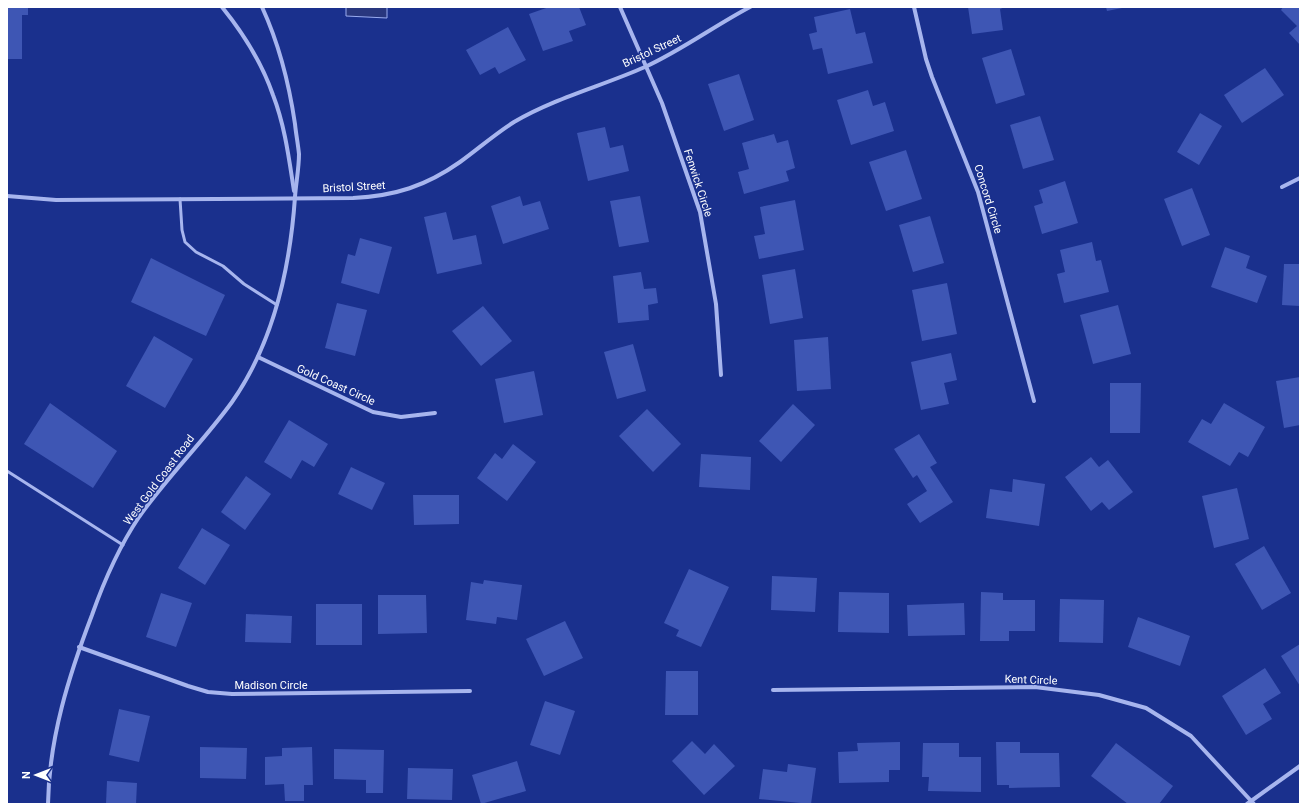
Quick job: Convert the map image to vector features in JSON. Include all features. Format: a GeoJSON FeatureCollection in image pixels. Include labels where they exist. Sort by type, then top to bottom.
{"type":"FeatureCollection","features":[{"type":"Feature","properties":{"kind":"street","name":"West Gold Coast Road"},"geometry":{"type":"LineString","coordinates":[[222,7],[236,25],[256,57],[273,95],[286,141],[295,198]]}},
{"type":"Feature","properties":{"kind":"street","name":"West Gold Coast Road"},"geometry":{"type":"LineString","coordinates":[[48,804],[52,760],[67,683],[101,591],[123,545],[139,518],[232,401],[258,357],[277,304],[289,262],[299,154],[285,73],[273,32],[262,7]]}},
{"type":"Feature","properties":{"kind":"street","name":"Fenwick Circle"},"geometry":{"type":"LineString","coordinates":[[620,7],[662,103],[700,212],[716,304],[721,375]]}},
{"type":"Feature","properties":{"kind":"street","name":"Bristol Street"},"geometry":{"type":"LineString","coordinates":[[7,196],[56,200],[376,197],[417,187],[460,162],[514,122],[548,105],[645,67],[691,43],[750,7]]}},
{"type":"Feature","properties":{"kind":"street","name":"Concord Circle"},"geometry":{"type":"LineString","coordinates":[[914,7],[924,52],[932,77],[978,192],[1034,401]]}},
{"type":"Feature","properties":{"kind":"street"},"geometry":{"type":"LineString","coordinates":[[1282,188],[1300,178]]}},
{"type":"Feature","properties":{"kind":"street","name":"Gold Coast Circle"},"geometry":{"type":"LineString","coordinates":[[258,357],[373,412],[401,417],[435,413]]}},
{"type":"Feature","properties":{"kind":"street","name":"Madison Circle"},"geometry":{"type":"LineString","coordinates":[[80,647],[208,692],[232,694],[470,691]]}},
{"type":"Feature","properties":{"kind":"street","name":"Kent Circle"},"geometry":{"type":"LineString","coordinates":[[773,690],[1035,687],[1099,695],[1146,708],[1191,736],[1253,802]]}},
{"type":"Feature","properties":{"kind":"street"},"geometry":{"type":"LineString","coordinates":[[1247,804],[1253,802],[1300,766]]}},
{"type":"Feature","properties":{"kind":"lane"},"geometry":{"type":"LineString","coordinates":[[180,199],[182,230],[186,242],[196,252],[224,266],[244,284],[277,304]]}},
{"type":"Feature","properties":{"kind":"lane"},"geometry":{"type":"LineString","coordinates":[[7,471],[123,545]]}},
{"type":"Feature","properties":{"kind":"water"},"geometry":{"type":"Polygon","coordinates":[[[346,7],[387,7],[387,18],[346,16],[346,7]]]}},
{"type":"Feature","properties":{"kind":"building"},"geometry":{"type":"Polygon","coordinates":[[[7,7],[28,7],[28,15],[22,15],[22,59],[7,59],[7,7]]]}},
{"type":"Feature","properties":{"kind":"building"},"geometry":{"type":"Polygon","coordinates":[[[549,7],[579,7],[586,25],[569,31],[573,41],[543,51],[529,14],[549,7]]]}},
{"type":"Feature","properties":{"kind":"building"},"geometry":{"type":"Polygon","coordinates":[[[968,7],[1005,7],[1000,9],[1003,30],[972,34],[968,7]]]}},
{"type":"Feature","properties":{"kind":"building"},"geometry":{"type":"Polygon","coordinates":[[[1106,7],[1122,7],[1122,8],[1107,11],[1106,7]]]}},
{"type":"Feature","properties":{"kind":"building"},"geometry":{"type":"Polygon","coordinates":[[[1283,7],[1300,7],[1300,45],[1289,33],[1297,26],[1281,10],[1283,7]]]}},
{"type":"Feature","properties":{"kind":"building"},"geometry":{"type":"Polygon","coordinates":[[[850,9],[856,34],[865,32],[873,63],[828,74],[822,48],[813,50],[809,34],[817,32],[814,17],[850,9]]]}},
{"type":"Feature","properties":{"kind":"building"},"geometry":{"type":"Polygon","coordinates":[[[508,27],[526,60],[499,74],[495,67],[480,75],[466,50],[508,27]]]}},
{"type":"Feature","properties":{"kind":"building"},"geometry":{"type":"Polygon","coordinates":[[[1011,49],[1025,95],[996,104],[982,58],[1011,49]]]}},
{"type":"Feature","properties":{"kind":"building"},"geometry":{"type":"Polygon","coordinates":[[[1265,68],[1284,95],[1242,123],[1224,95],[1265,68]]]}},
{"type":"Feature","properties":{"kind":"building"},"geometry":{"type":"Polygon","coordinates":[[[739,74],[754,120],[724,131],[708,84],[739,74]]]}},
{"type":"Feature","properties":{"kind":"building"},"geometry":{"type":"Polygon","coordinates":[[[868,90],[873,106],[885,102],[894,131],[851,145],[837,100],[868,90]]]}},
{"type":"Feature","properties":{"kind":"building"},"geometry":{"type":"Polygon","coordinates":[[[1200,113],[1222,126],[1199,165],[1177,152],[1200,113]]]}},
{"type":"Feature","properties":{"kind":"building"},"geometry":{"type":"Polygon","coordinates":[[[1040,116],[1054,160],[1023,169],[1010,125],[1040,116]]]}},
{"type":"Feature","properties":{"kind":"building"},"geometry":{"type":"Polygon","coordinates":[[[605,127],[610,148],[623,145],[629,171],[588,181],[577,133],[605,127]]]}},
{"type":"Feature","properties":{"kind":"building"},"geometry":{"type":"Polygon","coordinates":[[[774,134],[777,143],[788,140],[795,168],[786,171],[789,181],[744,194],[738,172],[749,169],[742,143],[774,134]]]}},
{"type":"Feature","properties":{"kind":"building"},"geometry":{"type":"Polygon","coordinates":[[[906,150],[922,199],[886,211],[869,162],[906,150]]]}},
{"type":"Feature","properties":{"kind":"building"},"geometry":{"type":"Polygon","coordinates":[[[1065,181],[1078,223],[1042,234],[1034,206],[1043,203],[1039,190],[1065,181]]]}},
{"type":"Feature","properties":{"kind":"building"},"geometry":{"type":"Polygon","coordinates":[[[1192,188],[1210,235],[1182,246],[1164,199],[1192,188]]]}},
{"type":"Feature","properties":{"kind":"building"},"geometry":{"type":"Polygon","coordinates":[[[520,196],[523,206],[540,201],[549,229],[503,244],[491,206],[520,196]]]}},
{"type":"Feature","properties":{"kind":"building"},"geometry":{"type":"Polygon","coordinates":[[[640,196],[649,242],[619,247],[610,201],[640,196]]]}},
{"type":"Feature","properties":{"kind":"building"},"geometry":{"type":"Polygon","coordinates":[[[795,200],[804,250],[759,259],[754,236],[765,234],[760,207],[795,200]]]}},
{"type":"Feature","properties":{"kind":"building"},"geometry":{"type":"Polygon","coordinates":[[[446,212],[453,240],[476,235],[482,264],[437,274],[424,217],[446,212]]]}},
{"type":"Feature","properties":{"kind":"building"},"geometry":{"type":"Polygon","coordinates":[[[930,216],[944,263],[913,272],[899,225],[930,216]]]}},
{"type":"Feature","properties":{"kind":"building"},"geometry":{"type":"Polygon","coordinates":[[[360,238],[392,247],[379,294],[341,283],[348,254],[355,256],[360,238]]]}},
{"type":"Feature","properties":{"kind":"building"},"geometry":{"type":"Polygon","coordinates":[[[1092,242],[1096,261],[1101,260],[1109,292],[1064,303],[1057,274],[1065,272],[1060,250],[1092,242]]]}},
{"type":"Feature","properties":{"kind":"building"},"geometry":{"type":"Polygon","coordinates":[[[1225,247],[1250,256],[1246,268],[1267,276],[1257,303],[1211,287],[1225,247]]]}},
{"type":"Feature","properties":{"kind":"building"},"geometry":{"type":"Polygon","coordinates":[[[151,258],[225,295],[206,336],[131,302],[151,258]]]}},
{"type":"Feature","properties":{"kind":"building"},"geometry":{"type":"Polygon","coordinates":[[[1284,264],[1300,264],[1300,306],[1282,305],[1284,264]]]}},
{"type":"Feature","properties":{"kind":"building"},"geometry":{"type":"Polygon","coordinates":[[[795,269],[803,318],[770,324],[762,275],[795,269]]]}},
{"type":"Feature","properties":{"kind":"building"},"geometry":{"type":"Polygon","coordinates":[[[641,272],[644,289],[656,288],[658,303],[648,305],[649,320],[618,323],[613,276],[641,272]]]}},
{"type":"Feature","properties":{"kind":"building"},"geometry":{"type":"Polygon","coordinates":[[[947,283],[957,334],[922,341],[912,290],[947,283]]]}},
{"type":"Feature","properties":{"kind":"building"},"geometry":{"type":"Polygon","coordinates":[[[337,303],[367,310],[355,356],[325,348],[337,303]]]}},
{"type":"Feature","properties":{"kind":"building"},"geometry":{"type":"Polygon","coordinates":[[[1118,305],[1131,354],[1093,364],[1080,315],[1118,305]]]}},
{"type":"Feature","properties":{"kind":"building"},"geometry":{"type":"Polygon","coordinates":[[[483,306],[512,341],[481,366],[452,331],[483,306]]]}},
{"type":"Feature","properties":{"kind":"building"},"geometry":{"type":"Polygon","coordinates":[[[154,336],[193,359],[165,408],[126,386],[154,336]]]}},
{"type":"Feature","properties":{"kind":"building"},"geometry":{"type":"Polygon","coordinates":[[[828,337],[831,389],[797,391],[794,340],[828,337]]]}},
{"type":"Feature","properties":{"kind":"building"},"geometry":{"type":"Polygon","coordinates":[[[633,344],[646,391],[617,399],[604,352],[633,344]]]}},
{"type":"Feature","properties":{"kind":"building"},"geometry":{"type":"Polygon","coordinates":[[[951,353],[957,380],[944,383],[949,404],[921,410],[911,362],[951,353]]]}},
{"type":"Feature","properties":{"kind":"building"},"geometry":{"type":"Polygon","coordinates":[[[534,371],[543,415],[504,423],[495,379],[534,371]]]}},
{"type":"Feature","properties":{"kind":"building"},"geometry":{"type":"Polygon","coordinates":[[[1300,377],[1300,425],[1284,428],[1276,381],[1300,377]]]}},
{"type":"Feature","properties":{"kind":"building"},"geometry":{"type":"Polygon","coordinates":[[[1110,383],[1141,383],[1140,433],[1110,433],[1110,383]]]}},
{"type":"Feature","properties":{"kind":"building"},"geometry":{"type":"Polygon","coordinates":[[[50,403],[117,451],[93,488],[24,444],[50,403]]]}},
{"type":"Feature","properties":{"kind":"building"},"geometry":{"type":"Polygon","coordinates":[[[1224,403],[1265,427],[1248,457],[1239,452],[1230,466],[1188,442],[1202,419],[1211,424],[1224,403]]]}},
{"type":"Feature","properties":{"kind":"building"},"geometry":{"type":"Polygon","coordinates":[[[793,404],[815,425],[781,462],[759,441],[793,404]]]}},
{"type":"Feature","properties":{"kind":"building"},"geometry":{"type":"Polygon","coordinates":[[[647,409],[681,444],[653,472],[619,436],[647,409]]]}},
{"type":"Feature","properties":{"kind":"building"},"geometry":{"type":"Polygon","coordinates":[[[289,420],[328,444],[314,467],[302,460],[291,479],[264,462],[289,420]]]}},
{"type":"Feature","properties":{"kind":"building"},"geometry":{"type":"Polygon","coordinates":[[[919,434],[937,463],[930,467],[953,502],[920,523],[907,504],[927,491],[917,475],[913,478],[894,449],[919,434]]]}},
{"type":"Feature","properties":{"kind":"building"},"geometry":{"type":"Polygon","coordinates":[[[513,444],[536,462],[507,501],[477,478],[495,453],[502,459],[513,444]]]}},
{"type":"Feature","properties":{"kind":"building"},"geometry":{"type":"Polygon","coordinates":[[[701,454],[751,457],[750,490],[699,487],[701,454]]]}},
{"type":"Feature","properties":{"kind":"building"},"geometry":{"type":"Polygon","coordinates":[[[1091,457],[1099,467],[1108,460],[1133,492],[1109,510],[1102,502],[1091,511],[1065,477],[1091,457]]]}},
{"type":"Feature","properties":{"kind":"building"},"geometry":{"type":"Polygon","coordinates":[[[351,467],[385,483],[372,510],[338,494],[351,467]]]}},
{"type":"Feature","properties":{"kind":"building"},"geometry":{"type":"Polygon","coordinates":[[[246,476],[271,494],[245,530],[221,512],[246,476]]]}},
{"type":"Feature","properties":{"kind":"building"},"geometry":{"type":"Polygon","coordinates":[[[1013,479],[1045,484],[1039,526],[986,518],[990,489],[1012,492],[1013,479]]]}},
{"type":"Feature","properties":{"kind":"building"},"geometry":{"type":"Polygon","coordinates":[[[1237,488],[1249,539],[1214,548],[1202,496],[1237,488]]]}},
{"type":"Feature","properties":{"kind":"building"},"geometry":{"type":"Polygon","coordinates":[[[413,495],[459,495],[459,524],[414,525],[413,495]]]}},
{"type":"Feature","properties":{"kind":"building"},"geometry":{"type":"Polygon","coordinates":[[[202,528],[230,545],[205,585],[178,568],[202,528]]]}},
{"type":"Feature","properties":{"kind":"building"},"geometry":{"type":"Polygon","coordinates":[[[1264,546],[1291,593],[1262,610],[1235,564],[1264,546]]]}},
{"type":"Feature","properties":{"kind":"building"},"geometry":{"type":"Polygon","coordinates":[[[689,569],[729,587],[701,647],[676,636],[679,630],[664,623],[689,569]]]}},
{"type":"Feature","properties":{"kind":"building"},"geometry":{"type":"Polygon","coordinates":[[[772,576],[817,578],[815,612],[771,610],[772,576]]]}},
{"type":"Feature","properties":{"kind":"building"},"geometry":{"type":"Polygon","coordinates":[[[484,580],[522,585],[517,620],[497,617],[496,624],[466,620],[471,582],[483,584],[484,580]]]}},
{"type":"Feature","properties":{"kind":"building"},"geometry":{"type":"Polygon","coordinates":[[[839,592],[889,593],[889,633],[838,632],[839,592]]]}},
{"type":"Feature","properties":{"kind":"building"},"geometry":{"type":"Polygon","coordinates":[[[981,592],[1003,593],[1003,600],[1035,600],[1035,631],[1009,631],[1009,641],[980,641],[981,592]]]}},
{"type":"Feature","properties":{"kind":"building"},"geometry":{"type":"Polygon","coordinates":[[[161,593],[192,603],[176,647],[146,637],[161,593]]]}},
{"type":"Feature","properties":{"kind":"building"},"geometry":{"type":"Polygon","coordinates":[[[378,595],[426,595],[427,633],[378,634],[378,595]]]}},
{"type":"Feature","properties":{"kind":"building"},"geometry":{"type":"Polygon","coordinates":[[[1060,599],[1104,600],[1103,643],[1059,642],[1060,599]]]}},
{"type":"Feature","properties":{"kind":"building"},"geometry":{"type":"Polygon","coordinates":[[[964,603],[965,635],[908,636],[907,605],[964,603]]]}},
{"type":"Feature","properties":{"kind":"building"},"geometry":{"type":"Polygon","coordinates":[[[316,604],[362,604],[362,645],[316,645],[316,604]]]}},
{"type":"Feature","properties":{"kind":"building"},"geometry":{"type":"Polygon","coordinates":[[[246,614],[292,616],[291,643],[245,642],[246,614]]]}},
{"type":"Feature","properties":{"kind":"building"},"geometry":{"type":"Polygon","coordinates":[[[1138,617],[1190,636],[1180,666],[1128,647],[1138,617]]]}},
{"type":"Feature","properties":{"kind":"building"},"geometry":{"type":"Polygon","coordinates":[[[565,621],[583,658],[544,676],[526,639],[565,621]]]}},
{"type":"Feature","properties":{"kind":"building"},"geometry":{"type":"Polygon","coordinates":[[[1300,644],[1300,686],[1281,656],[1300,644]]]}},
{"type":"Feature","properties":{"kind":"building"},"geometry":{"type":"Polygon","coordinates":[[[1265,668],[1281,693],[1263,704],[1272,719],[1246,735],[1222,696],[1265,668]]]}},
{"type":"Feature","properties":{"kind":"building"},"geometry":{"type":"Polygon","coordinates":[[[666,671],[698,671],[698,715],[665,715],[666,671]]]}},
{"type":"Feature","properties":{"kind":"building"},"geometry":{"type":"Polygon","coordinates":[[[545,701],[575,711],[560,755],[530,745],[545,701]]]}},
{"type":"Feature","properties":{"kind":"building"},"geometry":{"type":"Polygon","coordinates":[[[119,709],[150,716],[139,762],[109,755],[119,709]]]}},
{"type":"Feature","properties":{"kind":"building"},"geometry":{"type":"Polygon","coordinates":[[[692,741],[705,754],[714,744],[735,766],[704,795],[672,761],[692,741]]]}},
{"type":"Feature","properties":{"kind":"building"},"geometry":{"type":"Polygon","coordinates":[[[900,742],[900,770],[889,770],[889,782],[839,783],[838,752],[858,751],[857,743],[900,742]]]}},
{"type":"Feature","properties":{"kind":"building"},"geometry":{"type":"Polygon","coordinates":[[[996,742],[1020,742],[1020,753],[1059,753],[1060,787],[1009,788],[1009,785],[997,785],[996,742]]]}},
{"type":"Feature","properties":{"kind":"building"},"geometry":{"type":"Polygon","coordinates":[[[923,743],[959,743],[959,757],[981,757],[981,792],[928,791],[929,777],[922,777],[923,743]]]}},
{"type":"Feature","properties":{"kind":"building"},"geometry":{"type":"Polygon","coordinates":[[[1116,743],[1173,786],[1159,804],[1128,804],[1091,776],[1116,743]]]}},
{"type":"Feature","properties":{"kind":"building"},"geometry":{"type":"Polygon","coordinates":[[[200,747],[247,748],[246,779],[200,778],[200,747]]]}},
{"type":"Feature","properties":{"kind":"building"},"geometry":{"type":"Polygon","coordinates":[[[312,747],[313,785],[304,785],[304,801],[285,801],[284,784],[265,785],[265,757],[282,756],[282,748],[312,747]]]}},
{"type":"Feature","properties":{"kind":"building"},"geometry":{"type":"Polygon","coordinates":[[[334,749],[384,750],[383,793],[366,793],[366,780],[334,779],[334,749]]]}},
{"type":"Feature","properties":{"kind":"building"},"geometry":{"type":"Polygon","coordinates":[[[517,761],[526,791],[481,804],[472,775],[517,761]]]}},
{"type":"Feature","properties":{"kind":"building"},"geometry":{"type":"Polygon","coordinates":[[[788,764],[816,768],[811,804],[759,799],[763,769],[787,772],[788,764]]]}},
{"type":"Feature","properties":{"kind":"building"},"geometry":{"type":"Polygon","coordinates":[[[408,768],[453,769],[452,800],[407,799],[408,768]]]}},
{"type":"Feature","properties":{"kind":"building"},"geometry":{"type":"Polygon","coordinates":[[[107,781],[137,783],[136,804],[106,804],[107,781]]]}}]}
